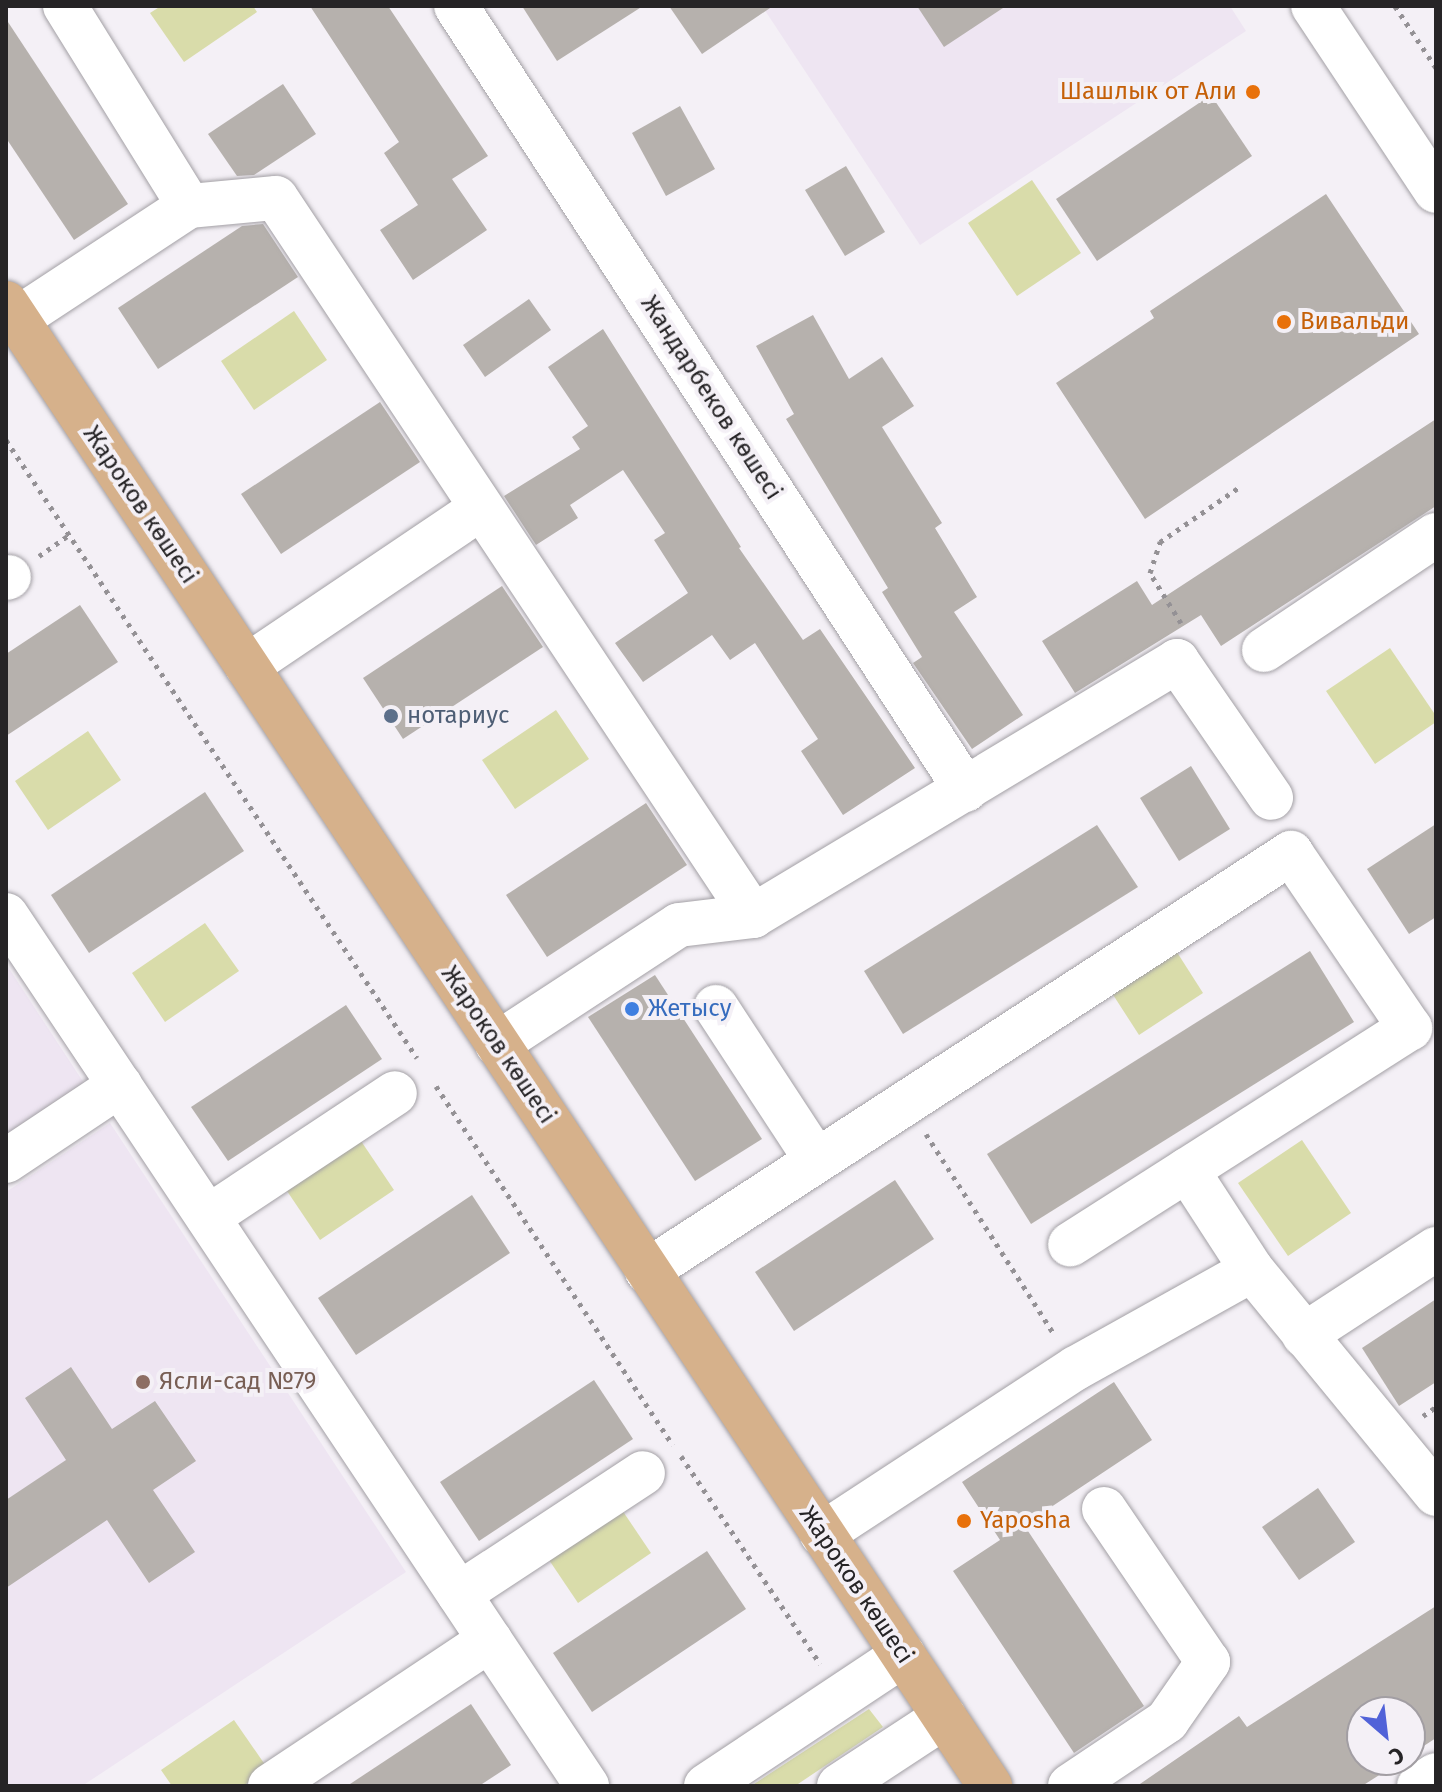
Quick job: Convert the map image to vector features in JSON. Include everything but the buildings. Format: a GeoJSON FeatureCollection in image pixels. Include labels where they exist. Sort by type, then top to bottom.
{"type":"FeatureCollection","features":[{"type":"Feature","properties":{"kind":"main road","name":"Жароков көшесі"},"geometry":{"type":"LineString","coordinates":[[11,311],[990,1786]]}},
{"type":"Feature","properties":{"kind":"street","name":"Жандарбеков көшесі"},"geometry":{"type":"LineString","coordinates":[[456,6],[966,790]]}},
{"type":"Feature","properties":{"kind":"street"},"geometry":{"type":"LineString","coordinates":[[1313,6],[1436,191]]}},
{"type":"Feature","properties":{"kind":"street"},"geometry":{"type":"LineString","coordinates":[[70,8],[189,206]]}},
{"type":"Feature","properties":{"kind":"street"},"geometry":{"type":"LineString","coordinates":[[11,311],[189,206],[276,198],[753,916]]}},
{"type":"Feature","properties":{"kind":"street"},"geometry":{"type":"LineString","coordinates":[[247,666],[480,509]]}},
{"type":"Feature","properties":{"kind":"street"},"geometry":{"type":"LineString","coordinates":[[1264,650],[1436,535]]}},
{"type":"Feature","properties":{"kind":"street"},"geometry":{"type":"LineString","coordinates":[[497,1044],[679,925],[753,916],[1177,661],[1271,798]]}},
{"type":"Feature","properties":{"kind":"street"},"geometry":{"type":"LineString","coordinates":[[647,1271],[1291,853],[1410,1028],[1070,1245]]}},
{"type":"Feature","properties":{"kind":"street"},"geometry":{"type":"LineString","coordinates":[[6,915],[490,1640],[572,1781]]}},
{"type":"Feature","properties":{"kind":"street"},"geometry":{"type":"LineString","coordinates":[[716,1007],[816,1160]]}},
{"type":"Feature","properties":{"kind":"street"},"geometry":{"type":"LineString","coordinates":[[6,1161],[120,1085]]}},
{"type":"Feature","properties":{"kind":"street"},"geometry":{"type":"LineString","coordinates":[[208,1217],[395,1093]]}},
{"type":"Feature","properties":{"kind":"street"},"geometry":{"type":"LineString","coordinates":[[1187,1170],[1252,1270],[1436,1494]]}},
{"type":"Feature","properties":{"kind":"street"},"geometry":{"type":"LineString","coordinates":[[1304,1335],[1436,1249]]}},
{"type":"Feature","properties":{"kind":"street"},"geometry":{"type":"LineString","coordinates":[[822,1534],[1076,1368],[1252,1270]]}},
{"type":"Feature","properties":{"kind":"street"},"geometry":{"type":"LineString","coordinates":[[459,1594],[643,1473]]}},
{"type":"Feature","properties":{"kind":"street"},"geometry":{"type":"LineString","coordinates":[[1070,1786],[1167,1721],[1208,1662],[1104,1509]]}},
{"type":"Feature","properties":{"kind":"street"},"geometry":{"type":"LineString","coordinates":[[270,1786],[490,1640]]}},
{"type":"Feature","properties":{"kind":"street"},"geometry":{"type":"LineString","coordinates":[[706,1786],[903,1655]]}},
{"type":"Feature","properties":{"kind":"street"},"geometry":{"type":"LineString","coordinates":[[839,1786],[944,1717]]}},
{"type":"Feature","properties":{"kind":"path"},"geometry":{"type":"LineString","coordinates":[[1395,6],[1436,68]]}},
{"type":"Feature","properties":{"kind":"path"},"geometry":{"type":"LineString","coordinates":[[1177,661],[1186,631],[1150,573],[1160,542],[1241,486]]}},
{"type":"Feature","properties":{"kind":"path"},"geometry":{"type":"LineString","coordinates":[[906,1103],[1076,1368]]}},
{"type":"Feature","properties":{"kind":"shaded area"},"geometry":{"type":"Polygon","coordinates":[[[762,6],[1230,6],[1246,31],[920,245],[762,6]]]}},
{"type":"Feature","properties":{"kind":"shaded area"},"geometry":{"type":"Polygon","coordinates":[[[6,964],[84,1083],[6,1134],[6,964]]]}},
{"type":"Feature","properties":{"kind":"shaded area","name":"Ясли-сад №79"},"geometry":{"type":"Polygon","coordinates":[[[110,1123],[406,1572],[82,1786],[6,1786],[6,1192],[110,1123]]]}},
{"type":"Feature","properties":{"kind":"green space"},"geometry":{"type":"Polygon","coordinates":[[[161,6],[253,6],[257,12],[184,62],[150,13],[161,6]]]}},
{"type":"Feature","properties":{"kind":"green space"},"geometry":{"type":"Polygon","coordinates":[[[1032,180],[1081,253],[1017,296],[968,223],[1032,180]]]}},
{"type":"Feature","properties":{"kind":"green space"},"geometry":{"type":"Polygon","coordinates":[[[294,311],[327,360],[254,410],[221,361],[294,311]]]}},
{"type":"Feature","properties":{"kind":"green space"},"geometry":{"type":"Polygon","coordinates":[[[1390,648],[1436,716],[1436,722],[1375,764],[1326,691],[1390,648]]]}},
{"type":"Feature","properties":{"kind":"green space"},"geometry":{"type":"Polygon","coordinates":[[[556,710],[589,759],[515,809],[482,760],[556,710]]]}},
{"type":"Feature","properties":{"kind":"green space"},"geometry":{"type":"Polygon","coordinates":[[[88,731],[121,780],[48,830],[15,781],[88,731]]]}},
{"type":"Feature","properties":{"kind":"green space"},"geometry":{"type":"Polygon","coordinates":[[[205,923],[239,971],[165,1022],[132,973],[205,923]]]}},
{"type":"Feature","properties":{"kind":"green space"},"geometry":{"type":"Polygon","coordinates":[[[1173,946],[1203,993],[1139,1035],[1108,987],[1173,946]]]}},
{"type":"Feature","properties":{"kind":"green space"},"geometry":{"type":"Polygon","coordinates":[[[1302,1140],[1351,1213],[1288,1256],[1238,1183],[1302,1140]]]}},
{"type":"Feature","properties":{"kind":"green space"},"geometry":{"type":"Polygon","coordinates":[[[361,1141],[394,1190],[320,1240],[287,1191],[361,1141]]]}},
{"type":"Feature","properties":{"kind":"green space"},"geometry":{"type":"Polygon","coordinates":[[[618,1504],[651,1553],[578,1603],[545,1554],[618,1504]]]}},
{"type":"Feature","properties":{"kind":"green space"},"geometry":{"type":"Polygon","coordinates":[[[869,1709],[883,1727],[795,1786],[751,1786],[869,1709]]]}},
{"type":"Feature","properties":{"kind":"green space"},"geometry":{"type":"Polygon","coordinates":[[[234,1720],[268,1769],[243,1786],[172,1786],[161,1770],[234,1720]]]}},
{"type":"Feature","properties":{"kind":"place","name":"Шашлык от Али"},"geometry":{"type":"Point","coordinates":[1253,92]}},
{"type":"Feature","properties":{"kind":"place","name":"Вивальди"},"geometry":{"type":"Point","coordinates":[1284,322]}},
{"type":"Feature","properties":{"kind":"place","name":"нотариус"},"geometry":{"type":"Point","coordinates":[391,716]}},
{"type":"Feature","properties":{"kind":"place","name":"Жетысу"},"geometry":{"type":"Point","coordinates":[632,1009]}},
{"type":"Feature","properties":{"kind":"place","name":"Ясли-сад №79"},"geometry":{"type":"Point","coordinates":[143,1382]}},
{"type":"Feature","properties":{"kind":"place","name":"Yaposha"},"geometry":{"type":"Point","coordinates":[964,1521]}}]}
